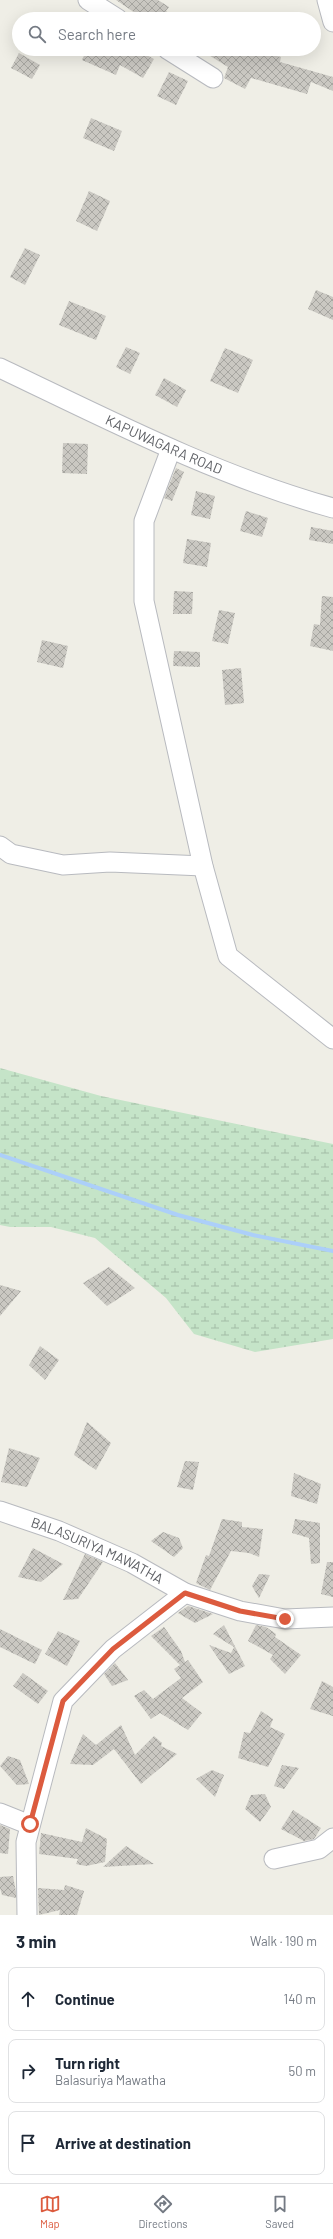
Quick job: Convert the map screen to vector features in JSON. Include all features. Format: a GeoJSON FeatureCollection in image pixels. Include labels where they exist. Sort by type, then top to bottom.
{"type":"FeatureCollection","features":[{"type":"Feature","properties":{"kind":"street"},"geometry":{"type":"LineString","coordinates":[[88,0],[107,12]]}},
{"type":"Feature","properties":{"kind":"street"},"geometry":{"type":"LineString","coordinates":[[327,0],[333,22]]}},
{"type":"Feature","properties":{"kind":"street"},"geometry":{"type":"LineString","coordinates":[[178,56],[213,78]]}},
{"type":"Feature","properties":{"kind":"street","name":"KAPUWAGARA ROAD"},"geometry":{"type":"LineString","coordinates":[[0,368],[171,449],[286,495],[333,508]]}},
{"type":"Feature","properties":{"kind":"street"},"geometry":{"type":"LineString","coordinates":[[171,449],[144,521],[144,601],[203,866],[228,956],[333,1040]]}},
{"type":"Feature","properties":{"kind":"street"},"geometry":{"type":"LineString","coordinates":[[0,846],[11,854],[63,865],[110,862],[203,866]]}},
{"type":"Feature","properties":{"kind":"street","name":"BALASURIYA MAWATHA"},"geometry":{"type":"LineString","coordinates":[[0,1511],[59,1531],[132,1564],[185,1593],[240,1611],[285,1619],[333,1617]]}},
{"type":"Feature","properties":{"kind":"street"},"geometry":{"type":"LineString","coordinates":[[26,1915],[26,1842],[63,1701],[113,1649],[185,1593]]}},
{"type":"Feature","properties":{"kind":"street"},"geometry":{"type":"LineString","coordinates":[[0,1813],[30,1824]]}},
{"type":"Feature","properties":{"kind":"street"},"geometry":{"type":"LineString","coordinates":[[274,1859],[319,1849],[333,1838]]}},
{"type":"Feature","properties":{"kind":"green space"},"geometry":{"type":"Polygon","coordinates":[[[0,1068],[101,1096],[333,1144],[333,1339],[255,1352],[194,1334],[166,1298],[95,1238],[51,1227],[10,1227],[0,1225],[0,1068]]]}},
{"type":"Feature","properties":{"kind":"building"},"geometry":{"type":"Polygon","coordinates":[[[116,0],[158,0],[169,7],[166,11],[167,12],[134,12],[116,0]]]}},
{"type":"Feature","properties":{"kind":"building"},"geometry":{"type":"Polygon","coordinates":[[[17,56],[24,56],[40,65],[32,79],[11,68],[17,56]]]}},
{"type":"Feature","properties":{"kind":"building"},"geometry":{"type":"Polygon","coordinates":[[[84,56],[149,56],[154,59],[143,78],[120,65],[116,75],[82,60],[84,56]]]}},
{"type":"Feature","properties":{"kind":"building"},"geometry":{"type":"Polygon","coordinates":[[[210,56],[277,56],[281,57],[280,62],[333,77],[333,91],[311,82],[307,94],[251,78],[245,89],[224,78],[228,67],[210,56]]]}},
{"type":"Feature","properties":{"kind":"building"},"geometry":{"type":"Polygon","coordinates":[[[169,72],[188,81],[176,105],[157,96],[169,72]]]}},
{"type":"Feature","properties":{"kind":"building"},"geometry":{"type":"Polygon","coordinates":[[[91,118],[122,131],[114,151],[83,138],[91,118]]]}},
{"type":"Feature","properties":{"kind":"building"},"geometry":{"type":"Polygon","coordinates":[[[89,191],[110,201],[97,231],[76,221],[89,191]]]}},
{"type":"Feature","properties":{"kind":"building"},"geometry":{"type":"Polygon","coordinates":[[[25,248],[40,255],[25,285],[10,277],[25,248]]]}},
{"type":"Feature","properties":{"kind":"building"},"geometry":{"type":"Polygon","coordinates":[[[316,290],[333,297],[333,320],[308,309],[316,290]]]}},
{"type":"Feature","properties":{"kind":"building"},"geometry":{"type":"Polygon","coordinates":[[[69,301],[106,316],[96,340],[59,325],[69,301]]]}},
{"type":"Feature","properties":{"kind":"building"},"geometry":{"type":"Polygon","coordinates":[[[126,347],[140,353],[130,374],[116,367],[126,347]]]}},
{"type":"Feature","properties":{"kind":"building"},"geometry":{"type":"Polygon","coordinates":[[[225,348],[253,360],[238,393],[210,381],[225,348]]]}},
{"type":"Feature","properties":{"kind":"building"},"geometry":{"type":"Polygon","coordinates":[[[164,378],[186,390],[177,407],[155,395],[164,378]]]}},
{"type":"Feature","properties":{"kind":"building"},"geometry":{"type":"Polygon","coordinates":[[[63,443],[88,444],[87,474],[62,473],[63,443]]]}},
{"type":"Feature","properties":{"kind":"building"},"geometry":{"type":"Polygon","coordinates":[[[176,468],[184,472],[172,501],[164,498],[176,468]]]}},
{"type":"Feature","properties":{"kind":"building"},"geometry":{"type":"Polygon","coordinates":[[[196,491],[215,496],[210,519],[191,515],[196,491]]]}},
{"type":"Feature","properties":{"kind":"building"},"geometry":{"type":"Polygon","coordinates":[[[246,511],[268,518],[262,537],[240,531],[246,511]]]}},
{"type":"Feature","properties":{"kind":"building"},"geometry":{"type":"Polygon","coordinates":[[[311,527],[333,531],[333,544],[309,540],[311,527]]]}},
{"type":"Feature","properties":{"kind":"building"},"geometry":{"type":"Polygon","coordinates":[[[187,539],[211,543],[207,567],[183,563],[187,539]]]}},
{"type":"Feature","properties":{"kind":"building"},"geometry":{"type":"Polygon","coordinates":[[[174,591],[193,592],[192,614],[173,614],[174,591]]]}},
{"type":"Feature","properties":{"kind":"building"},"geometry":{"type":"Polygon","coordinates":[[[322,596],[333,597],[333,651],[310,646],[314,624],[320,625],[322,596]]]}},
{"type":"Feature","properties":{"kind":"building"},"geometry":{"type":"Polygon","coordinates":[[[219,610],[235,613],[228,644],[212,641],[219,610]]]}},
{"type":"Feature","properties":{"kind":"building"},"geometry":{"type":"Polygon","coordinates":[[[42,640],[68,646],[63,668],[37,662],[42,640]]]}},
{"type":"Feature","properties":{"kind":"building"},"geometry":{"type":"Polygon","coordinates":[[[174,651],[200,652],[200,667],[173,666],[174,651]]]}},
{"type":"Feature","properties":{"kind":"building"},"geometry":{"type":"Polygon","coordinates":[[[241,668],[244,703],[225,705],[222,670],[241,668]]]}},
{"type":"Feature","properties":{"kind":"building"},"geometry":{"type":"Polygon","coordinates":[[[109,1267],[135,1288],[107,1306],[83,1283],[109,1267]]]}},
{"type":"Feature","properties":{"kind":"building"},"geometry":{"type":"Polygon","coordinates":[[[0,1285],[21,1291],[0,1316],[0,1285]]]}},
{"type":"Feature","properties":{"kind":"building"},"geometry":{"type":"Polygon","coordinates":[[[40,1346],[59,1360],[45,1380],[29,1365],[40,1346]]]}},
{"type":"Feature","properties":{"kind":"building"},"geometry":{"type":"Polygon","coordinates":[[[87,1422],[111,1443],[96,1470],[74,1455],[87,1422]]]}},
{"type":"Feature","properties":{"kind":"building"},"geometry":{"type":"Polygon","coordinates":[[[9,1448],[40,1458],[27,1487],[1,1482],[9,1448]]]}},
{"type":"Feature","properties":{"kind":"building"},"geometry":{"type":"Polygon","coordinates":[[[185,1461],[199,1462],[193,1490],[177,1487],[185,1461]]]}},
{"type":"Feature","properties":{"kind":"building"},"geometry":{"type":"Polygon","coordinates":[[[294,1473],[321,1484],[317,1504],[291,1496],[294,1473]]]}},
{"type":"Feature","properties":{"kind":"building"},"geometry":{"type":"Polygon","coordinates":[[[222,1519],[242,1522],[242,1527],[263,1529],[259,1557],[249,1553],[231,1551],[210,1590],[196,1583],[206,1555],[209,1556],[222,1519]]]}},
{"type":"Feature","properties":{"kind":"building"},"geometry":{"type":"Polygon","coordinates":[[[295,1519],[320,1523],[320,1563],[311,1564],[309,1538],[292,1533],[295,1519]]]}},
{"type":"Feature","properties":{"kind":"building"},"geometry":{"type":"Polygon","coordinates":[[[163,1532],[179,1538],[183,1548],[174,1557],[151,1541],[163,1532]]]}},
{"type":"Feature","properties":{"kind":"building"},"geometry":{"type":"Polygon","coordinates":[[[33,1548],[63,1564],[41,1582],[18,1577],[33,1548]]]}},
{"type":"Feature","properties":{"kind":"building"},"geometry":{"type":"Polygon","coordinates":[[[85,1554],[103,1562],[78,1599],[63,1600],[85,1554]]]}},
{"type":"Feature","properties":{"kind":"building"},"geometry":{"type":"Polygon","coordinates":[[[327,1562],[333,1562],[333,1597],[321,1594],[327,1562]]]}},
{"type":"Feature","properties":{"kind":"building"},"geometry":{"type":"Polygon","coordinates":[[[259,1574],[270,1575],[259,1598],[252,1586],[259,1574]]]}},
{"type":"Feature","properties":{"kind":"building"},"geometry":{"type":"Polygon","coordinates":[[[188,1606],[213,1614],[195,1623],[178,1613],[188,1606]]]}},
{"type":"Feature","properties":{"kind":"building"},"geometry":{"type":"Polygon","coordinates":[[[224,1625],[245,1666],[229,1674],[209,1645],[231,1653],[234,1647],[213,1634],[224,1625]]]}},
{"type":"Feature","properties":{"kind":"building"},"geometry":{"type":"Polygon","coordinates":[[[256,1625],[266,1627],[276,1634],[275,1637],[301,1655],[285,1674],[270,1659],[273,1655],[248,1641],[256,1625]]]}},
{"type":"Feature","properties":{"kind":"building"},"geometry":{"type":"Polygon","coordinates":[[[164,1627],[181,1651],[185,1662],[188,1660],[203,1682],[182,1698],[202,1713],[188,1730],[160,1713],[151,1719],[134,1696],[144,1690],[153,1699],[181,1678],[174,1669],[180,1665],[151,1636],[164,1627]]]}},
{"type":"Feature","properties":{"kind":"building"},"geometry":{"type":"Polygon","coordinates":[[[0,1629],[42,1650],[35,1664],[0,1647],[0,1629]]]}},
{"type":"Feature","properties":{"kind":"building"},"geometry":{"type":"Polygon","coordinates":[[[58,1631],[80,1641],[67,1666],[45,1654],[58,1631]]]}},
{"type":"Feature","properties":{"kind":"building"},"geometry":{"type":"Polygon","coordinates":[[[115,1663],[128,1680],[112,1686],[104,1674],[115,1663]]]}},
{"type":"Feature","properties":{"kind":"building"},"geometry":{"type":"Polygon","coordinates":[[[23,1673],[48,1691],[38,1704],[13,1686],[23,1673]]]}},
{"type":"Feature","properties":{"kind":"building"},"geometry":{"type":"Polygon","coordinates":[[[322,1681],[333,1687],[333,1716],[310,1709],[322,1681]]]}},
{"type":"Feature","properties":{"kind":"building"},"geometry":{"type":"Polygon","coordinates":[[[261,1711],[273,1719],[270,1727],[285,1734],[268,1767],[238,1758],[244,1732],[250,1733],[261,1711]]]}},
{"type":"Feature","properties":{"kind":"building"},"geometry":{"type":"Polygon","coordinates":[[[121,1725],[135,1755],[154,1736],[162,1743],[161,1746],[177,1754],[141,1784],[114,1749],[93,1765],[70,1764],[83,1734],[96,1745],[121,1725]]]}},
{"type":"Feature","properties":{"kind":"building"},"geometry":{"type":"Polygon","coordinates":[[[8,1756],[20,1760],[29,1784],[17,1785],[0,1766],[8,1756]]]}},
{"type":"Feature","properties":{"kind":"building"},"geometry":{"type":"Polygon","coordinates":[[[282,1765],[299,1768],[284,1789],[274,1786],[282,1765]]]}},
{"type":"Feature","properties":{"kind":"building"},"geometry":{"type":"Polygon","coordinates":[[[212,1770],[224,1775],[215,1797],[196,1779],[212,1770]]]}},
{"type":"Feature","properties":{"kind":"building"},"geometry":{"type":"Polygon","coordinates":[[[265,1794],[271,1807],[260,1822],[245,1809],[251,1795],[265,1794]]]}},
{"type":"Feature","properties":{"kind":"building"},"geometry":{"type":"Polygon","coordinates":[[[293,1810],[321,1828],[314,1839],[304,1841],[281,1829],[293,1810]]]}},
{"type":"Feature","properties":{"kind":"building"},"geometry":{"type":"Polygon","coordinates":[[[0,1825],[10,1829],[8,1854],[0,1853],[0,1825]]]}},
{"type":"Feature","properties":{"kind":"building"},"geometry":{"type":"Polygon","coordinates":[[[86,1828],[107,1839],[105,1862],[86,1866],[76,1864],[78,1859],[39,1854],[41,1833],[82,1842],[86,1828]]]}},
{"type":"Feature","properties":{"kind":"building"},"geometry":{"type":"Polygon","coordinates":[[[126,1846],[154,1864],[103,1867],[126,1846]]]}},
{"type":"Feature","properties":{"kind":"building"},"geometry":{"type":"Polygon","coordinates":[[[13,1876],[16,1898],[2,1895],[0,1888],[0,1877],[13,1876]]]}},
{"type":"Feature","properties":{"kind":"building"},"geometry":{"type":"Polygon","coordinates":[[[65,1885],[84,1891],[77,1915],[59,1915],[60,1910],[39,1915],[38,1888],[64,1890],[65,1885]]]}},
{"type":"Feature","properties":{"kind":"waterway"},"geometry":{"type":"LineString","coordinates":[[0,1155],[178,1215],[253,1235],[333,1251]]}},
{"type":"Feature","properties":{"kind":"route"},"geometry":{"type":"LineString","coordinates":[[30,1824],[63,1701],[113,1649],[185,1593],[240,1611],[285,1619]]}}]}
